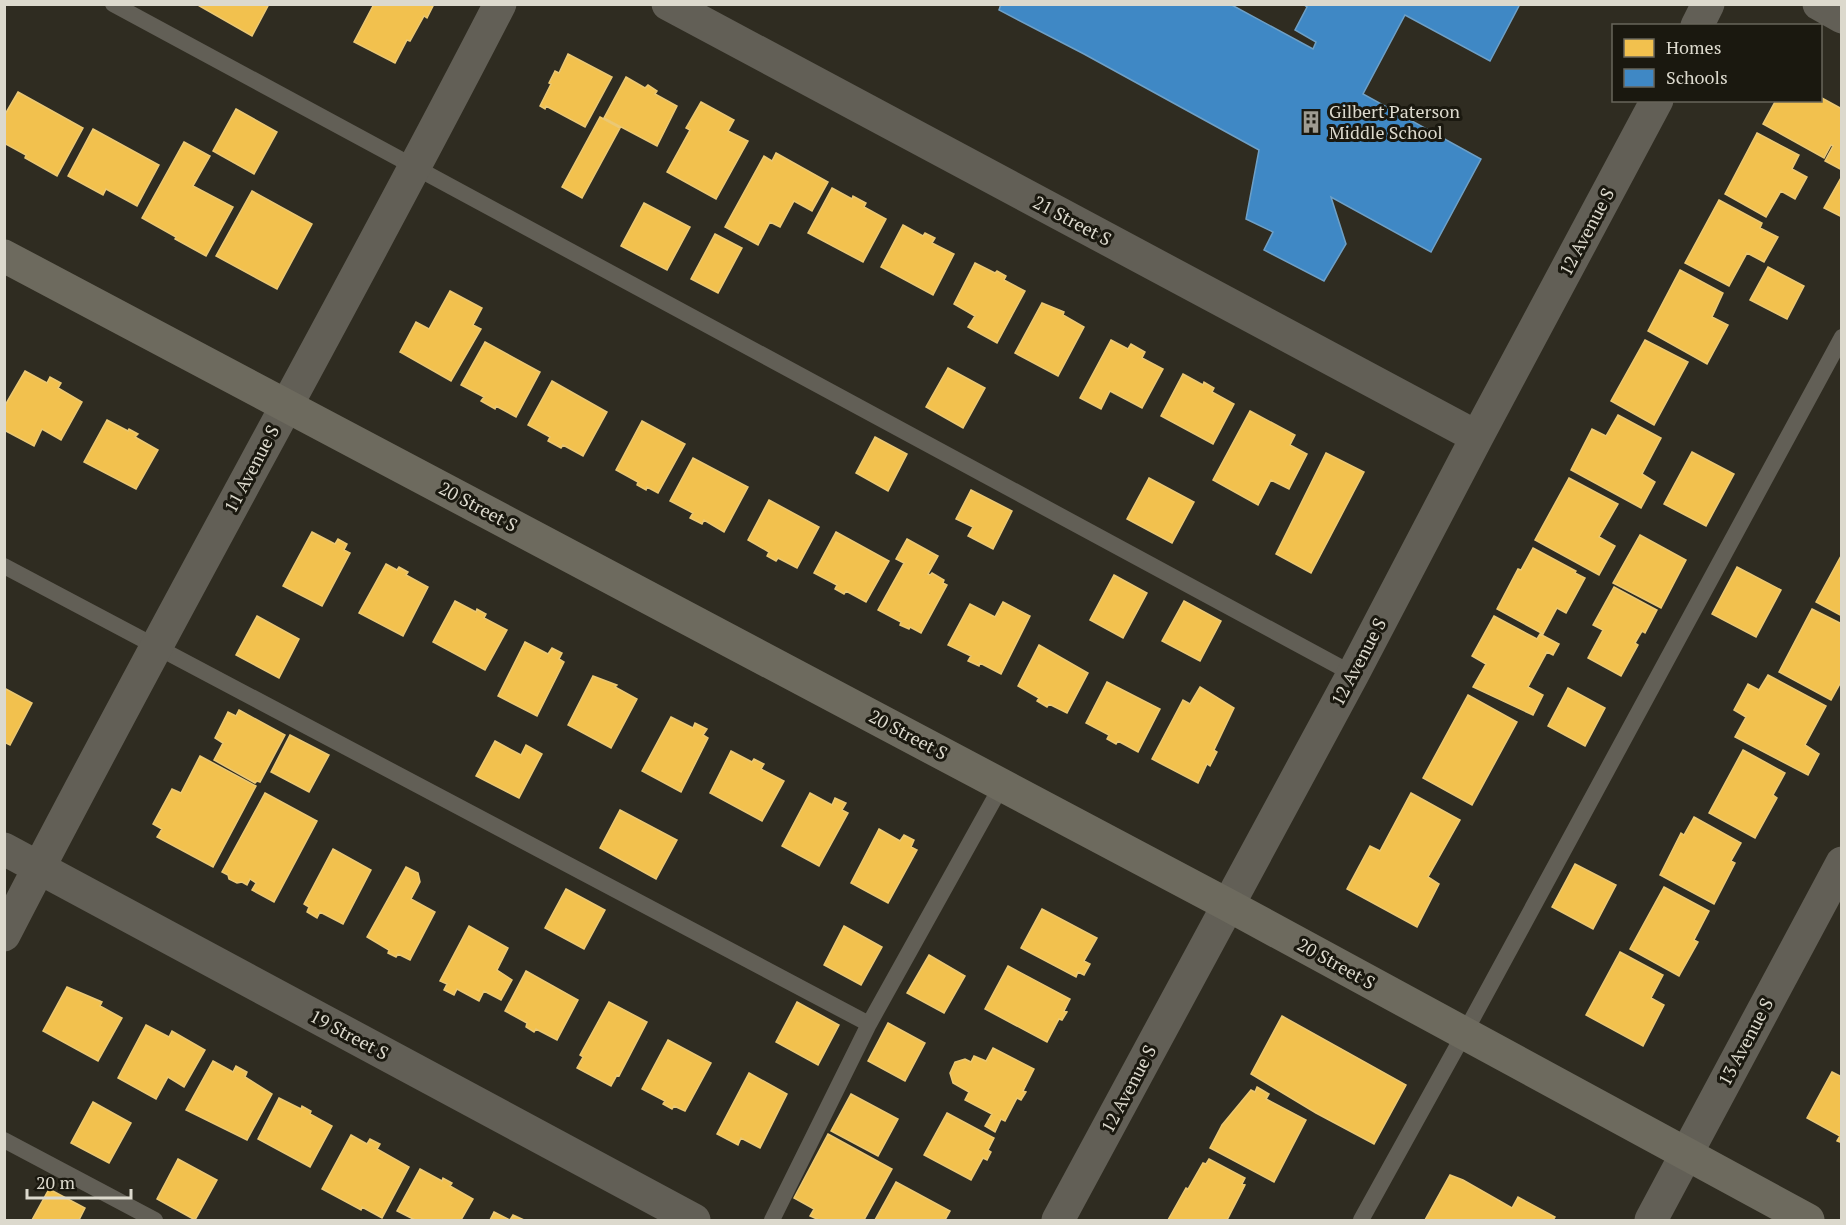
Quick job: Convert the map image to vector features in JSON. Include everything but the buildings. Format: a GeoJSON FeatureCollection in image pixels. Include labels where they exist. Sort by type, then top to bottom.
{"type":"FeatureCollection","features":[{"type":"Feature","properties":{"kind":"street","name":"11 Avenue S"},"geometry":{"type":"LineString","coordinates":[[4,935],[156,646],[416,168],[500,4]]}},
{"type":"Feature","properties":{"kind":"street","name":"21 Street S"},"geometry":{"type":"LineString","coordinates":[[668,4],[1477,437]]}},
{"type":"Feature","properties":{"kind":"street"},"geometry":{"type":"LineString","coordinates":[[1698,24],[1708,4]]}},
{"type":"Feature","properties":{"kind":"street"},"geometry":{"type":"LineString","coordinates":[[1819,4],[1842,17]]}},
{"type":"Feature","properties":{"kind":"street","name":"12 Avenue S"},"geometry":{"type":"LineString","coordinates":[[1058,1221],[1353,674],[1656,102]]}},
{"type":"Feature","properties":{"kind":"street","name":"20 Street S"},"geometry":{"type":"LineString","coordinates":[[4,255],[1228,905],[1808,1221]]}},
{"type":"Feature","properties":{"kind":"street","name":"19 Street S"},"geometry":{"type":"LineString","coordinates":[[4,849],[694,1221]]}},
{"type":"Feature","properties":{"kind":"street","name":"13 Avenue S"},"geometry":{"type":"LineString","coordinates":[[1651,1221],[1842,863]]}},
{"type":"Feature","properties":{"kind":"lane"},"geometry":{"type":"LineString","coordinates":[[113,4],[1353,674]]}},
{"type":"Feature","properties":{"kind":"lane"},"geometry":{"type":"LineString","coordinates":[[1361,1221],[1842,337]]}},
{"type":"Feature","properties":{"kind":"lane"},"geometry":{"type":"LineString","coordinates":[[4,566],[869,1024]]}},
{"type":"Feature","properties":{"kind":"lane"},"geometry":{"type":"LineString","coordinates":[[772,1221],[869,1024],[1002,785]]}},
{"type":"Feature","properties":{"kind":"lane"},"geometry":{"type":"LineString","coordinates":[[4,1140],[155,1221]]}},
{"type":"Feature","properties":{"kind":"place","name":"Gilbert Paterson Middle School"},"geometry":{"type":"Point","coordinates":[1311,122]}}]}
